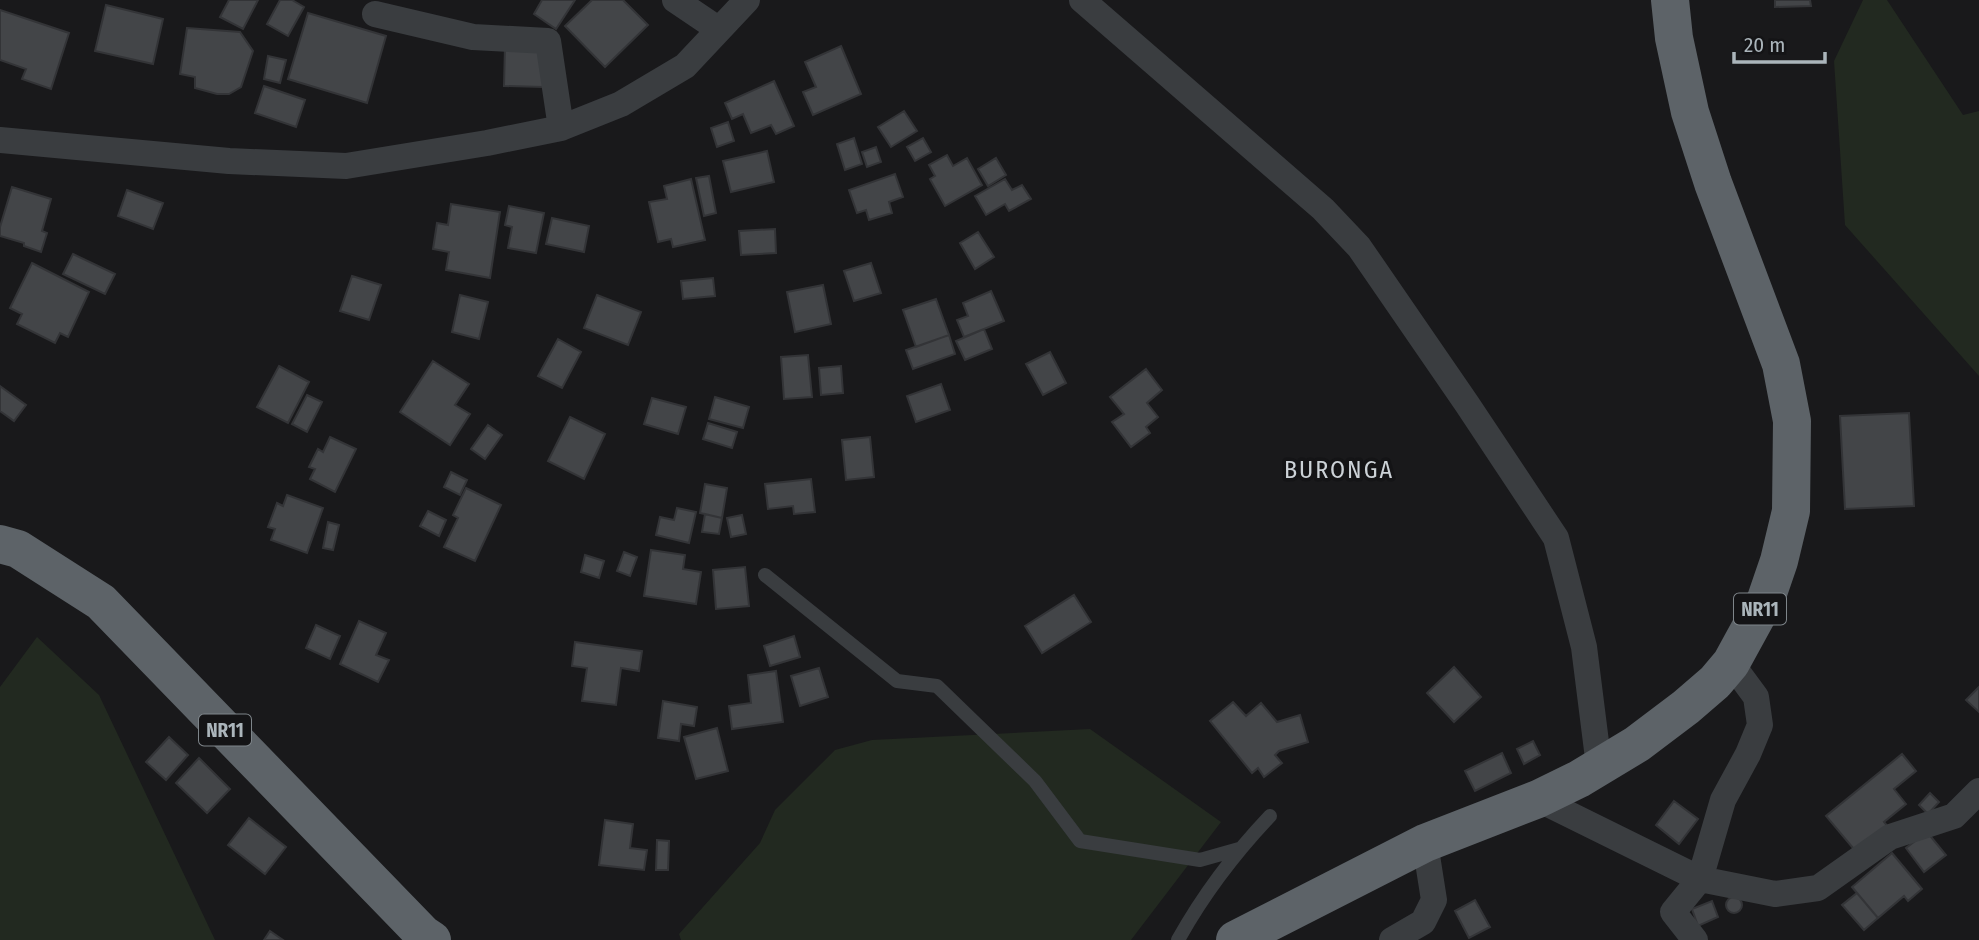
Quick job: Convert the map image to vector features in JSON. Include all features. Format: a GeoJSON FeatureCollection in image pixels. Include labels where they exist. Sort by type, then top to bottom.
{"type":"FeatureCollection","features":[{"type":"Feature","properties":{"kind":"highway","name":"NR11"},"geometry":{"type":"LineString","coordinates":[[1235,940],[1426,843],[1538,799],[1579,779],[1637,744],[1715,682],[1731,663],[1766,599],[1779,561],[1791,511],[1792,421],[1781,364],[1689,112],[1674,38],[1670,0]]}},
{"type":"Feature","properties":{"kind":"highway","name":"NR11"},"geometry":{"type":"LineString","coordinates":[[0,544],[18,549],[101,602],[423,934],[432,940]]}},
{"type":"Feature","properties":{"kind":"street"},"geometry":{"type":"LineString","coordinates":[[675,0],[718,29]]}},
{"type":"Feature","properties":{"kind":"street"},"geometry":{"type":"LineString","coordinates":[[0,140],[229,161],[346,166],[561,128],[621,104],[685,65],[747,0]]}},
{"type":"Feature","properties":{"kind":"street"},"geometry":{"type":"LineString","coordinates":[[1082,0],[1323,209],[1359,247],[1467,404],[1556,538],[1584,646],[1599,766]]}},
{"type":"Feature","properties":{"kind":"street"},"geometry":{"type":"LineString","coordinates":[[375,13],[473,37],[548,41],[561,128]]}},
{"type":"Feature","properties":{"kind":"street"},"geometry":{"type":"LineString","coordinates":[[1695,940],[1673,912],[1700,879],[1723,800],[1760,725],[1756,697],[1731,663]]}},
{"type":"Feature","properties":{"kind":"street"},"geometry":{"type":"LineString","coordinates":[[1538,799],[1700,879],[1775,894],[1818,888],[1891,837],[1954,816],[1979,791]]}},
{"type":"Feature","properties":{"kind":"street"},"geometry":{"type":"LineString","coordinates":[[1392,940],[1423,922],[1434,900],[1426,843]]}},
{"type":"Feature","properties":{"kind":"lane"},"geometry":{"type":"LineString","coordinates":[[765,575],[897,681],[937,686],[1035,781],[1080,841],[1200,860],[1239,849]]}},
{"type":"Feature","properties":{"kind":"lane"},"geometry":{"type":"LineString","coordinates":[[1178,940],[1191,916],[1239,849],[1270,816]]}},
{"type":"Feature","properties":{"kind":"shaded area"},"geometry":{"type":"Polygon","coordinates":[[[1863,0],[1887,0],[1963,115],[1979,111],[1979,376],[1845,225],[1834,61],[1863,0]]]}},
{"type":"Feature","properties":{"kind":"shaded area"},"geometry":{"type":"Polygon","coordinates":[[[37,637],[99,695],[215,940],[0,940],[0,687],[37,637]]]}},
{"type":"Feature","properties":{"kind":"shaded area"},"geometry":{"type":"Polygon","coordinates":[[[1090,729],[1221,822],[1131,940],[681,940],[679,934],[760,843],[775,810],[835,750],[872,740],[1090,729]]]}},
{"type":"Feature","properties":{"kind":"building"},"geometry":{"type":"Polygon","coordinates":[[[229,0],[258,0],[243,29],[220,17],[229,0]]]}},
{"type":"Feature","properties":{"kind":"building"},"geometry":{"type":"Polygon","coordinates":[[[280,0],[292,0],[304,7],[288,36],[267,24],[280,0]]]}},
{"type":"Feature","properties":{"kind":"building"},"geometry":{"type":"Polygon","coordinates":[[[542,0],[575,0],[556,29],[534,14],[542,0]]]}},
{"type":"Feature","properties":{"kind":"building"},"geometry":{"type":"Polygon","coordinates":[[[592,0],[623,0],[648,25],[605,67],[565,26],[592,0]]]}},
{"type":"Feature","properties":{"kind":"building"},"geometry":{"type":"Polygon","coordinates":[[[1775,0],[1810,0],[1811,6],[1775,7],[1775,0]]]}},
{"type":"Feature","properties":{"kind":"building"},"geometry":{"type":"Polygon","coordinates":[[[106,5],[163,19],[153,64],[95,51],[106,5]]]}},
{"type":"Feature","properties":{"kind":"building"},"geometry":{"type":"Polygon","coordinates":[[[0,10],[69,33],[51,89],[22,79],[26,69],[0,60],[0,10]]]}},
{"type":"Feature","properties":{"kind":"building"},"geometry":{"type":"Polygon","coordinates":[[[308,13],[386,36],[367,103],[288,79],[308,13]]]}},
{"type":"Feature","properties":{"kind":"building"},"geometry":{"type":"Polygon","coordinates":[[[187,28],[240,32],[253,51],[241,87],[229,94],[217,94],[195,88],[195,77],[180,74],[187,28]]]}},
{"type":"Feature","properties":{"kind":"building"},"geometry":{"type":"Polygon","coordinates":[[[505,46],[544,47],[543,87],[504,86],[505,46]]]}},
{"type":"Feature","properties":{"kind":"building"},"geometry":{"type":"Polygon","coordinates":[[[841,46],[861,94],[813,115],[803,92],[816,87],[805,62],[841,46]]]}},
{"type":"Feature","properties":{"kind":"building"},"geometry":{"type":"Polygon","coordinates":[[[268,56],[286,60],[280,83],[264,79],[268,56]]]}},
{"type":"Feature","properties":{"kind":"building"},"geometry":{"type":"Polygon","coordinates":[[[774,81],[794,126],[776,134],[771,125],[751,133],[743,114],[732,119],[725,103],[774,81]]]}},
{"type":"Feature","properties":{"kind":"building"},"geometry":{"type":"Polygon","coordinates":[[[264,86],[305,100],[296,127],[255,113],[264,86]]]}},
{"type":"Feature","properties":{"kind":"building"},"geometry":{"type":"Polygon","coordinates":[[[904,111],[917,131],[891,147],[878,127],[904,111]]]}},
{"type":"Feature","properties":{"kind":"building"},"geometry":{"type":"Polygon","coordinates":[[[728,122],[734,141],[717,147],[711,128],[728,122]]]}},
{"type":"Feature","properties":{"kind":"building"},"geometry":{"type":"Polygon","coordinates":[[[854,138],[862,164],[845,170],[837,144],[854,138]]]}},
{"type":"Feature","properties":{"kind":"building"},"geometry":{"type":"Polygon","coordinates":[[[923,138],[931,152],[915,161],[907,147],[923,138]]]}},
{"type":"Feature","properties":{"kind":"building"},"geometry":{"type":"Polygon","coordinates":[[[876,147],[881,162],[867,167],[862,152],[876,147]]]}},
{"type":"Feature","properties":{"kind":"building"},"geometry":{"type":"Polygon","coordinates":[[[767,151],[774,182],[731,192],[723,161],[767,151]]]}},
{"type":"Feature","properties":{"kind":"building"},"geometry":{"type":"Polygon","coordinates":[[[947,155],[953,166],[967,158],[982,185],[945,206],[930,179],[935,176],[929,165],[947,155]]]}},
{"type":"Feature","properties":{"kind":"building"},"geometry":{"type":"Polygon","coordinates":[[[996,158],[1006,175],[988,186],[978,169],[996,158]]]}},
{"type":"Feature","properties":{"kind":"building"},"geometry":{"type":"Polygon","coordinates":[[[895,174],[903,197],[889,202],[892,213],[869,220],[866,210],[857,213],[849,190],[895,174]]]}},
{"type":"Feature","properties":{"kind":"building"},"geometry":{"type":"Polygon","coordinates":[[[709,176],[716,213],[704,216],[696,178],[709,176]]]}},
{"type":"Feature","properties":{"kind":"building"},"geometry":{"type":"Polygon","coordinates":[[[691,179],[705,240],[673,247],[671,239],[658,242],[649,202],[667,199],[664,186],[691,179]]]}},
{"type":"Feature","properties":{"kind":"building"},"geometry":{"type":"Polygon","coordinates":[[[1005,179],[1012,190],[1022,185],[1031,199],[1009,211],[1005,204],[986,215],[975,196],[1005,179]]]}},
{"type":"Feature","properties":{"kind":"building"},"geometry":{"type":"Polygon","coordinates":[[[12,187],[51,199],[42,231],[47,233],[41,252],[24,246],[24,243],[0,236],[0,227],[12,187]]]}},
{"type":"Feature","properties":{"kind":"building"},"geometry":{"type":"Polygon","coordinates":[[[127,190],[163,203],[153,229],[118,216],[127,190]]]}},
{"type":"Feature","properties":{"kind":"building"},"geometry":{"type":"Polygon","coordinates":[[[451,204],[500,212],[490,278],[446,270],[449,252],[433,249],[437,223],[448,225],[451,204]]]}},
{"type":"Feature","properties":{"kind":"building"},"geometry":{"type":"Polygon","coordinates":[[[509,206],[544,213],[536,253],[508,248],[512,227],[505,225],[509,206]]]}},
{"type":"Feature","properties":{"kind":"building"},"geometry":{"type":"Polygon","coordinates":[[[552,218],[589,226],[584,252],[546,244],[552,218]]]}},
{"type":"Feature","properties":{"kind":"building"},"geometry":{"type":"Polygon","coordinates":[[[775,229],[776,253],[741,255],[739,231],[775,229]]]}},
{"type":"Feature","properties":{"kind":"building"},"geometry":{"type":"Polygon","coordinates":[[[978,232],[994,257],[975,269],[960,243],[978,232]]]}},
{"type":"Feature","properties":{"kind":"building"},"geometry":{"type":"Polygon","coordinates":[[[73,254],[115,274],[105,294],[63,274],[73,254]]]}},
{"type":"Feature","properties":{"kind":"building"},"geometry":{"type":"Polygon","coordinates":[[[32,263],[89,292],[68,337],[60,333],[55,343],[17,324],[22,314],[10,308],[32,263]]]}},
{"type":"Feature","properties":{"kind":"building"},"geometry":{"type":"Polygon","coordinates":[[[871,263],[881,293],[854,301],[844,271],[871,263]]]}},
{"type":"Feature","properties":{"kind":"building"},"geometry":{"type":"Polygon","coordinates":[[[352,276],[381,285],[369,320],[340,311],[352,276]]]}},
{"type":"Feature","properties":{"kind":"building"},"geometry":{"type":"Polygon","coordinates":[[[713,278],[715,296],[683,299],[681,281],[713,278]]]}},
{"type":"Feature","properties":{"kind":"building"},"geometry":{"type":"Polygon","coordinates":[[[823,285],[831,324],[795,332],[787,292],[823,285]]]}},
{"type":"Feature","properties":{"kind":"building"},"geometry":{"type":"Polygon","coordinates":[[[991,291],[1004,321],[964,337],[957,320],[968,316],[963,303],[991,291]]]}},
{"type":"Feature","properties":{"kind":"building"},"geometry":{"type":"Polygon","coordinates":[[[460,295],[488,302],[479,339],[452,332],[460,295]]]}},
{"type":"Feature","properties":{"kind":"building"},"geometry":{"type":"Polygon","coordinates":[[[597,295],[641,312],[628,345],[584,328],[597,295]]]}},
{"type":"Feature","properties":{"kind":"building"},"geometry":{"type":"Polygon","coordinates":[[[936,299],[949,335],[916,347],[903,310],[936,299]]]}},
{"type":"Feature","properties":{"kind":"building"},"geometry":{"type":"Polygon","coordinates":[[[984,329],[992,349],[965,360],[956,341],[984,329]]]}},
{"type":"Feature","properties":{"kind":"building"},"geometry":{"type":"Polygon","coordinates":[[[949,335],[955,354],[913,369],[906,350],[949,335]]]}},
{"type":"Feature","properties":{"kind":"building"},"geometry":{"type":"Polygon","coordinates":[[[558,339],[581,352],[562,388],[538,376],[558,339]]]}},
{"type":"Feature","properties":{"kind":"building"},"geometry":{"type":"Polygon","coordinates":[[[1050,352],[1066,383],[1043,395],[1026,364],[1050,352]]]}},
{"type":"Feature","properties":{"kind":"building"},"geometry":{"type":"Polygon","coordinates":[[[808,355],[812,397],[784,399],[781,357],[808,355]]]}},
{"type":"Feature","properties":{"kind":"building"},"geometry":{"type":"Polygon","coordinates":[[[433,361],[469,384],[455,405],[470,414],[450,445],[400,412],[433,361]]]}},
{"type":"Feature","properties":{"kind":"building"},"geometry":{"type":"Polygon","coordinates":[[[279,366],[309,382],[288,423],[257,407],[279,366]]]}},
{"type":"Feature","properties":{"kind":"building"},"geometry":{"type":"Polygon","coordinates":[[[841,366],[843,393],[821,395],[819,368],[841,366]]]}},
{"type":"Feature","properties":{"kind":"building"},"geometry":{"type":"Polygon","coordinates":[[[1146,369],[1162,390],[1147,403],[1158,417],[1146,427],[1150,433],[1131,447],[1112,422],[1124,414],[1110,397],[1146,369]]]}},
{"type":"Feature","properties":{"kind":"building"},"geometry":{"type":"Polygon","coordinates":[[[941,384],[950,410],[916,422],[907,396],[941,384]]]}},
{"type":"Feature","properties":{"kind":"building"},"geometry":{"type":"Polygon","coordinates":[[[0,386],[26,405],[14,421],[0,411],[0,386]]]}},
{"type":"Feature","properties":{"kind":"building"},"geometry":{"type":"Polygon","coordinates":[[[307,395],[322,402],[307,432],[292,424],[307,395]]]}},
{"type":"Feature","properties":{"kind":"building"},"geometry":{"type":"Polygon","coordinates":[[[715,397],[749,407],[743,428],[709,419],[715,397]]]}},
{"type":"Feature","properties":{"kind":"building"},"geometry":{"type":"Polygon","coordinates":[[[652,398],[686,407],[678,434],[644,424],[652,398]]]}},
{"type":"Feature","properties":{"kind":"building"},"geometry":{"type":"Polygon","coordinates":[[[1909,413],[1914,506],[1845,509],[1840,416],[1909,413]]]}},
{"type":"Feature","properties":{"kind":"building"},"geometry":{"type":"Polygon","coordinates":[[[570,417],[605,434],[584,479],[548,461],[570,417]]]}},
{"type":"Feature","properties":{"kind":"building"},"geometry":{"type":"Polygon","coordinates":[[[708,423],[737,432],[732,448],[703,439],[708,423]]]}},
{"type":"Feature","properties":{"kind":"building"},"geometry":{"type":"Polygon","coordinates":[[[488,425],[502,435],[485,459],[471,449],[488,425]]]}},
{"type":"Feature","properties":{"kind":"building"},"geometry":{"type":"Polygon","coordinates":[[[330,437],[356,449],[335,492],[310,479],[315,469],[309,467],[318,449],[323,452],[330,437]]]}},
{"type":"Feature","properties":{"kind":"building"},"geometry":{"type":"Polygon","coordinates":[[[870,437],[874,477],[846,480],[842,440],[870,437]]]}},
{"type":"Feature","properties":{"kind":"building"},"geometry":{"type":"Polygon","coordinates":[[[451,472],[467,480],[460,495],[444,487],[451,472]]]}},
{"type":"Feature","properties":{"kind":"building"},"geometry":{"type":"Polygon","coordinates":[[[811,479],[815,512],[794,514],[793,506],[768,509],[765,484],[811,479]]]}},
{"type":"Feature","properties":{"kind":"building"},"geometry":{"type":"Polygon","coordinates":[[[705,484],[727,488],[722,518],[700,513],[705,484]]]}},
{"type":"Feature","properties":{"kind":"building"},"geometry":{"type":"Polygon","coordinates":[[[466,488],[501,505],[475,561],[444,547],[458,518],[453,515],[466,488]]]}},
{"type":"Feature","properties":{"kind":"building"},"geometry":{"type":"Polygon","coordinates":[[[287,495],[323,508],[307,553],[271,540],[275,529],[268,527],[277,503],[283,506],[287,495]]]}},
{"type":"Feature","properties":{"kind":"building"},"geometry":{"type":"Polygon","coordinates":[[[677,508],[696,512],[689,543],[656,535],[660,517],[674,520],[677,508]]]}},
{"type":"Feature","properties":{"kind":"building"},"geometry":{"type":"Polygon","coordinates":[[[428,511],[446,520],[439,536],[420,526],[428,511]]]}},
{"type":"Feature","properties":{"kind":"building"},"geometry":{"type":"Polygon","coordinates":[[[705,514],[722,518],[719,534],[702,532],[705,514]]]}},
{"type":"Feature","properties":{"kind":"building"},"geometry":{"type":"Polygon","coordinates":[[[742,515],[746,534],[731,537],[727,518],[742,515]]]}},
{"type":"Feature","properties":{"kind":"building"},"geometry":{"type":"Polygon","coordinates":[[[328,522],[339,525],[333,550],[323,548],[328,522]]]}},
{"type":"Feature","properties":{"kind":"building"},"geometry":{"type":"Polygon","coordinates":[[[651,550],[685,555],[683,569],[701,572],[696,604],[644,596],[651,550]]]}},
{"type":"Feature","properties":{"kind":"building"},"geometry":{"type":"Polygon","coordinates":[[[624,552],[637,557],[630,576],[617,571],[624,552]]]}},
{"type":"Feature","properties":{"kind":"building"},"geometry":{"type":"Polygon","coordinates":[[[585,555],[604,561],[599,578],[581,572],[585,555]]]}},
{"type":"Feature","properties":{"kind":"building"},"geometry":{"type":"Polygon","coordinates":[[[745,567],[749,606],[716,609],[713,570],[745,567]]]}},
{"type":"Feature","properties":{"kind":"building"},"geometry":{"type":"Polygon","coordinates":[[[1074,595],[1091,622],[1042,653],[1025,626],[1074,595]]]}},
{"type":"Feature","properties":{"kind":"building"},"geometry":{"type":"Polygon","coordinates":[[[359,621],[386,633],[376,655],[389,660],[378,682],[340,664],[359,621]]]}},
{"type":"Feature","properties":{"kind":"building"},"geometry":{"type":"Polygon","coordinates":[[[316,625],[340,636],[330,659],[306,648],[316,625]]]}},
{"type":"Feature","properties":{"kind":"building"},"geometry":{"type":"Polygon","coordinates":[[[794,636],[800,657],[770,666],[764,646],[794,636]]]}},
{"type":"Feature","properties":{"kind":"building"},"geometry":{"type":"Polygon","coordinates":[[[575,642],[642,651],[639,671],[621,668],[616,705],[582,701],[587,668],[572,666],[575,642]]]}},
{"type":"Feature","properties":{"kind":"building"},"geometry":{"type":"Polygon","coordinates":[[[1454,667],[1481,697],[1454,722],[1427,693],[1454,667]]]}},
{"type":"Feature","properties":{"kind":"building"},"geometry":{"type":"Polygon","coordinates":[[[819,668],[828,697],[800,706],[791,676],[819,668]]]}},
{"type":"Feature","properties":{"kind":"building"},"geometry":{"type":"Polygon","coordinates":[[[776,671],[783,722],[732,729],[729,706],[751,703],[748,675],[776,671]]]}},
{"type":"Feature","properties":{"kind":"building"},"geometry":{"type":"Polygon","coordinates":[[[1979,687],[1979,712],[1966,700],[1979,687]]]}},
{"type":"Feature","properties":{"kind":"building"},"geometry":{"type":"Polygon","coordinates":[[[663,701],[697,707],[694,726],[681,724],[679,741],[658,738],[663,701]]]}},
{"type":"Feature","properties":{"kind":"building"},"geometry":{"type":"Polygon","coordinates":[[[1233,702],[1246,716],[1261,703],[1277,722],[1300,715],[1308,742],[1279,751],[1275,755],[1282,763],[1264,777],[1258,768],[1252,773],[1210,721],[1233,702]]]}},
{"type":"Feature","properties":{"kind":"building"},"geometry":{"type":"Polygon","coordinates":[[[717,728],[728,771],[696,779],[684,737],[717,728]]]}},
{"type":"Feature","properties":{"kind":"building"},"geometry":{"type":"Polygon","coordinates":[[[169,737],[188,755],[166,780],[146,762],[169,737]]]}},
{"type":"Feature","properties":{"kind":"building"},"geometry":{"type":"Polygon","coordinates":[[[1533,741],[1540,755],[1524,764],[1517,749],[1533,741]]]}},
{"type":"Feature","properties":{"kind":"building"},"geometry":{"type":"Polygon","coordinates":[[[1502,753],[1511,773],[1475,791],[1465,771],[1502,753]]]}},
{"type":"Feature","properties":{"kind":"building"},"geometry":{"type":"Polygon","coordinates":[[[1902,754],[1916,771],[1894,789],[1906,804],[1884,822],[1889,828],[1858,854],[1826,816],[1902,754]]]}},
{"type":"Feature","properties":{"kind":"building"},"geometry":{"type":"Polygon","coordinates":[[[199,758],[230,789],[207,813],[176,783],[199,758]]]}},
{"type":"Feature","properties":{"kind":"building"},"geometry":{"type":"Polygon","coordinates":[[[1930,793],[1939,802],[1928,814],[1919,805],[1930,793]]]}},
{"type":"Feature","properties":{"kind":"building"},"geometry":{"type":"Polygon","coordinates":[[[1674,801],[1698,819],[1679,844],[1656,825],[1674,801]]]}},
{"type":"Feature","properties":{"kind":"building"},"geometry":{"type":"Polygon","coordinates":[[[249,818],[286,847],[265,874],[228,845],[249,818]]]}},
{"type":"Feature","properties":{"kind":"building"},"geometry":{"type":"Polygon","coordinates":[[[605,820],[633,824],[630,848],[647,850],[644,870],[599,865],[605,820]]]}},
{"type":"Feature","properties":{"kind":"building"},"geometry":{"type":"Polygon","coordinates":[[[1927,832],[1946,855],[1924,872],[1906,848],[1927,832]]]}},
{"type":"Feature","properties":{"kind":"building"},"geometry":{"type":"Polygon","coordinates":[[[657,840],[669,841],[668,870],[656,870],[657,840]]]}},
{"type":"Feature","properties":{"kind":"building"},"geometry":{"type":"Polygon","coordinates":[[[1892,853],[1922,889],[1908,901],[1904,896],[1878,918],[1852,887],[1892,853]]]}},
{"type":"Feature","properties":{"kind":"building"},"geometry":{"type":"Polygon","coordinates":[[[1857,893],[1878,918],[1864,930],[1842,905],[1857,893]]]}},
{"type":"Feature","properties":{"kind":"building"},"geometry":{"type":"Polygon","coordinates":[[[1734,897],[1740,899],[1740,911],[1734,913],[1728,911],[1726,905],[1728,899],[1734,897]]]}},
{"type":"Feature","properties":{"kind":"building"},"geometry":{"type":"Polygon","coordinates":[[[1475,900],[1490,927],[1469,938],[1455,911],[1475,900]]]}},
{"type":"Feature","properties":{"kind":"building"},"geometry":{"type":"Polygon","coordinates":[[[1712,901],[1718,917],[1698,926],[1692,909],[1712,901]]]}},
{"type":"Feature","properties":{"kind":"building"},"geometry":{"type":"Polygon","coordinates":[[[270,931],[283,940],[264,940],[270,931]]]}},
{"type":"Feature","properties":{"kind":"district","name":"BURONGA"},"geometry":{"type":"Point","coordinates":[1339,470]}}]}
